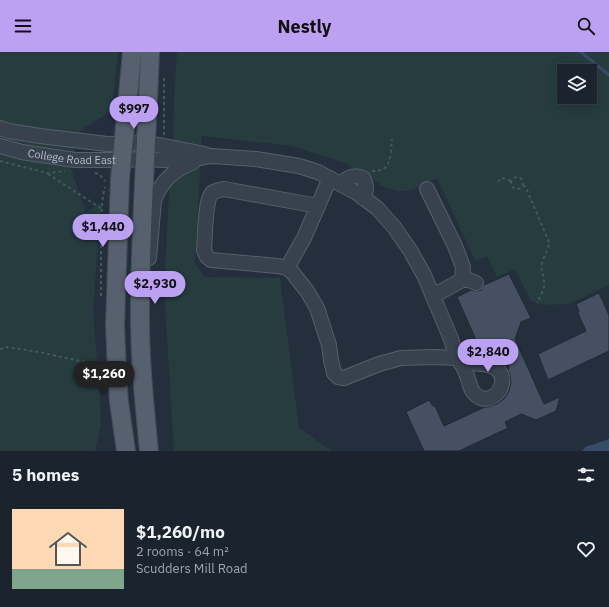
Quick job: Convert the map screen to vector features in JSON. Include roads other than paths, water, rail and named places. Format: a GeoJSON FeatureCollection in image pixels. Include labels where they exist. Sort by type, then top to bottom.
{"type":"FeatureCollection","features":[{"type":"Feature","properties":{"kind":"main road"},"geometry":{"type":"LineString","coordinates":[[126,451],[119,402],[115,325],[120,179],[132,52]]}},
{"type":"Feature","properties":{"kind":"main road"},"geometry":{"type":"LineString","coordinates":[[149,451],[142,382],[140,301],[150,52]]}},
{"type":"Feature","properties":{"kind":"street","name":"College Road East"},"geometry":{"type":"LineString","coordinates":[[0,128],[40,136],[107,144],[122,152]]}},
{"type":"Feature","properties":{"kind":"street","name":"College Road East"},"geometry":{"type":"LineString","coordinates":[[0,146],[22,152],[75,160],[122,152],[145,151]]}},
{"type":"Feature","properties":{"kind":"street"},"geometry":{"type":"LineString","coordinates":[[145,151],[164,146],[211,156],[299,166],[318,172],[363,198],[377,208],[394,227],[410,250],[424,275],[451,339],[457,358],[434,356],[401,358],[379,364],[344,378],[338,377],[334,374],[332,368],[329,345],[317,308],[308,291],[292,272],[287,268],[278,266],[211,260],[207,257],[204,250],[208,202],[211,194],[217,190],[224,189],[318,206]]}},
{"type":"Feature","properties":{"kind":"street"},"geometry":{"type":"LineString","coordinates":[[145,151],[185,161],[211,156]]}},
{"type":"Feature","properties":{"kind":"street"},"geometry":{"type":"LineString","coordinates":[[140,301],[146,289],[154,200],[158,191],[163,182],[174,172],[197,160],[211,156]]}},
{"type":"Feature","properties":{"kind":"street"},"geometry":{"type":"LineString","coordinates":[[287,268],[304,238],[318,206],[335,181],[357,176],[364,178],[367,190],[363,198]]}},
{"type":"Feature","properties":{"kind":"street"},"geometry":{"type":"LineString","coordinates":[[427,189],[455,246],[463,267],[462,280]]}},
{"type":"Feature","properties":{"kind":"street"},"geometry":{"type":"LineString","coordinates":[[433,296],[462,280],[469,280],[476,283]]}},
{"type":"Feature","properties":{"kind":"water"},"geometry":{"type":"Polygon","coordinates":[[[609,439],[609,451],[582,451],[587,446],[609,439]]]}},
{"type":"Feature","properties":{"kind":"waterway"},"geometry":{"type":"LineString","coordinates":[[581,52],[609,75]]}}]}
